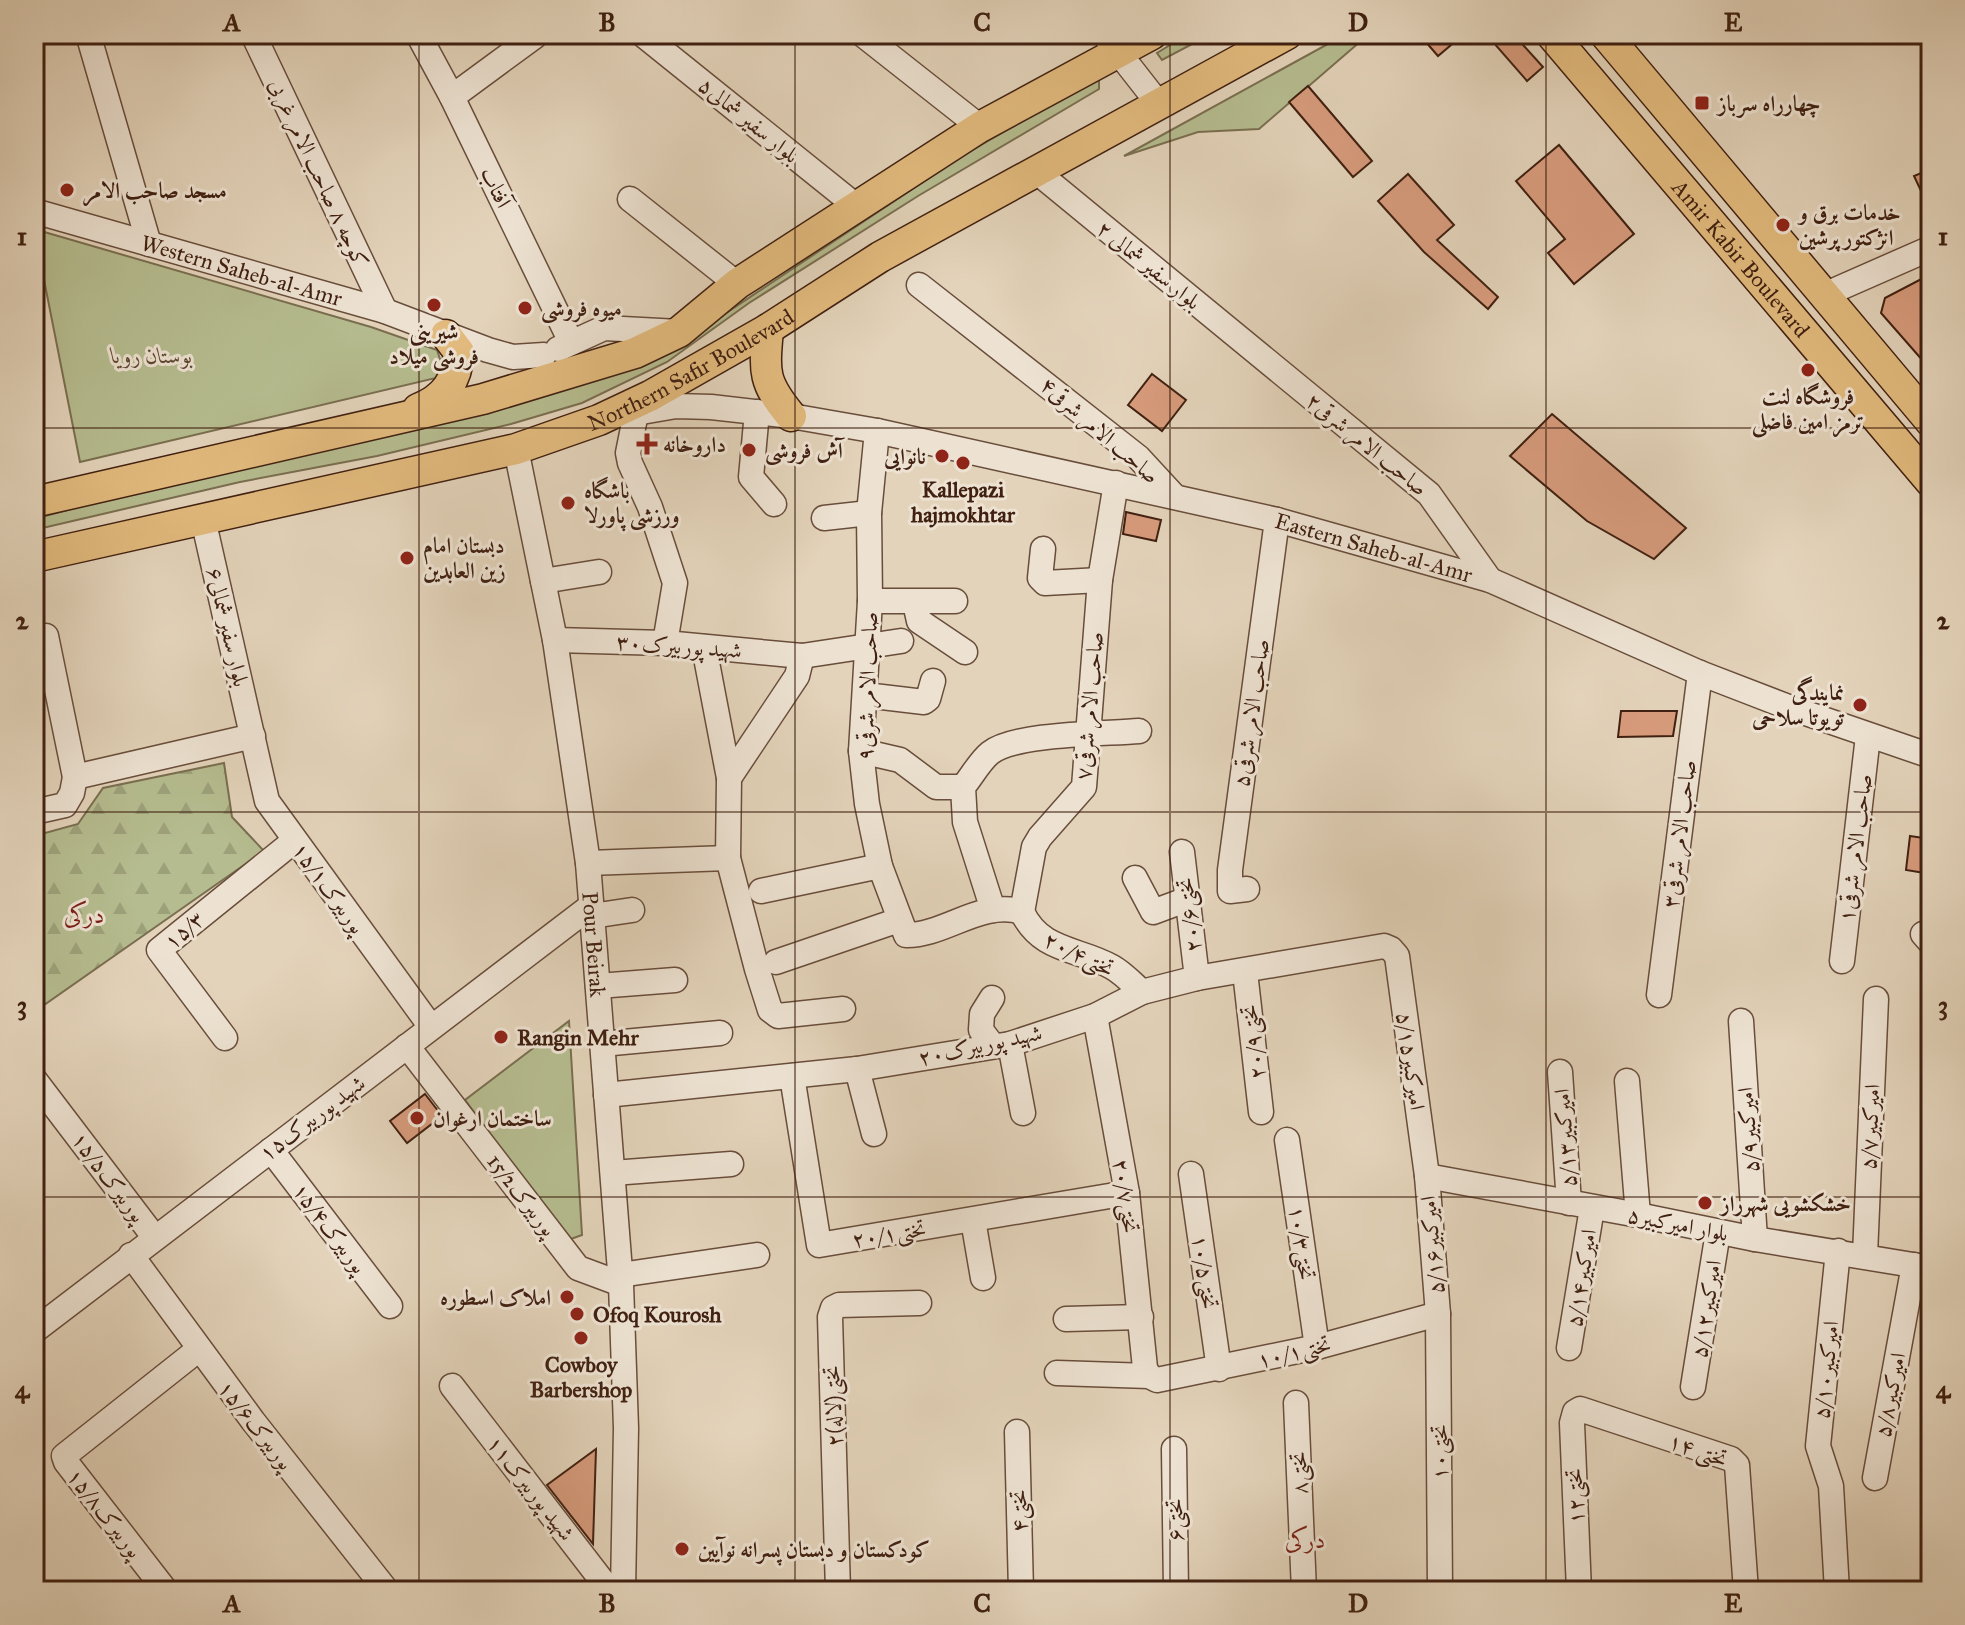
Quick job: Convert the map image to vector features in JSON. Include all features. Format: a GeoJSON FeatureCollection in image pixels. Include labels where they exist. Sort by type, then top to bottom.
{"type":"FeatureCollection","features":[{"type":"Feature","properties":{"kind":"main road","name":"Northern Safir Boulevard"},"geometry":{"type":"LineString","coordinates":[[34,502],[483,399],[635,353],[679,332],[737,284],[1111,43],[1152,34]]}},
{"type":"Feature","properties":{"kind":"main road","name":"Northern Safir Boulevard"},"geometry":{"type":"LineString","coordinates":[[34,557],[516,449],[599,420],[650,396],[768,329],[880,257],[1287,34]]}},
{"type":"Feature","properties":{"kind":"main road","name":"Amir Kabir Boulevard"},"geometry":{"type":"LineString","coordinates":[[1551,34],[1931,482]]}},
{"type":"Feature","properties":{"kind":"main road","name":"Amir Kabir Boulevard"},"geometry":{"type":"LineString","coordinates":[[1605,34],[1622,47],[1931,422]]}},
{"type":"Feature","properties":{"kind":"main road"},"geometry":{"type":"LineString","coordinates":[[768,329],[764,368],[772,393],[791,416]]}},
{"type":"Feature","properties":{"kind":"main road"},"geometry":{"type":"LineString","coordinates":[[381,424],[426,406],[441,397],[450,386],[455,377],[459,352],[446,335]]}},
{"type":"Feature","properties":{"kind":"street"},"geometry":{"type":"LineString","coordinates":[[88,34],[149,244]]}},
{"type":"Feature","properties":{"kind":"street","name":"کوچه ۸ صاحب الامر غربی"},"geometry":{"type":"LineString","coordinates":[[253,34],[385,311]]}},
{"type":"Feature","properties":{"kind":"street","name":"آفتاب"},"geometry":{"type":"LineString","coordinates":[[418,34],[452,97],[571,342]]}},
{"type":"Feature","properties":{"kind":"street","name":"بلوار سفیر شمالی۵"},"geometry":{"type":"LineString","coordinates":[[642,34],[856,206]]}},
{"type":"Feature","properties":{"kind":"street"},"geometry":{"type":"LineString","coordinates":[[862,34],[980,127]]}},
{"type":"Feature","properties":{"kind":"street"},"geometry":{"type":"LineString","coordinates":[[452,97],[535,36]]}},
{"type":"Feature","properties":{"kind":"street"},"geometry":{"type":"LineString","coordinates":[[1111,43],[1158,103]]}},
{"type":"Feature","properties":{"kind":"street","name":"بلوار سفیر شمالی ۲"},"geometry":{"type":"LineString","coordinates":[[1037,172],[1261,357]]}},
{"type":"Feature","properties":{"kind":"street"},"geometry":{"type":"LineString","coordinates":[[630,199],[737,284]]}},
{"type":"Feature","properties":{"kind":"street","name":"Western Saheb-al-Amr"},"geometry":{"type":"LineString","coordinates":[[34,211],[385,311],[513,357],[544,355]]}},
{"type":"Feature","properties":{"kind":"street"},"geometry":{"type":"LineString","coordinates":[[1824,295],[1931,248]]}},
{"type":"Feature","properties":{"kind":"street","name":"صاحب الامر شرقی۴"},"geometry":{"type":"LineString","coordinates":[[919,285],[1138,457],[1174,496]]}},
{"type":"Feature","properties":{"kind":"street"},"geometry":{"type":"LineString","coordinates":[[483,399],[544,355],[604,328],[679,332]]}},
{"type":"Feature","properties":{"kind":"street","name":"۲صاحب الامر شرقی"},"geometry":{"type":"LineString","coordinates":[[1261,357],[1429,494],[1490,580]]}},
{"type":"Feature","properties":{"kind":"street","name":"Eastern Saheb-al-Amr"},"geometry":{"type":"LineString","coordinates":[[599,420],[676,406],[791,416],[877,431],[1277,520],[1490,580],[1700,673],[1868,736],[1931,756]]}},
{"type":"Feature","properties":{"kind":"street"},"geometry":{"type":"LineString","coordinates":[[757,412],[751,477],[774,504]]}},
{"type":"Feature","properties":{"kind":"street"},"geometry":{"type":"LineString","coordinates":[[636,413],[628,453],[630,463],[650,507],[675,583],[665,643]]}},
{"type":"Feature","properties":{"kind":"street","name":"صاحب الامر شرقی۹"},"geometry":{"type":"LineString","coordinates":[[877,431],[869,513],[870,601],[861,751],[867,804],[880,866],[903,927]]}},
{"type":"Feature","properties":{"kind":"street","name":"Pour Beirak"},"geometry":{"type":"LineString","coordinates":[[516,449],[555,640],[588,863],[620,1279],[626,1428],[623,1591]]}},
{"type":"Feature","properties":{"kind":"street","name":"صاحب الامر شرقی۷"},"geometry":{"type":"LineString","coordinates":[[1022,912],[1034,847],[1084,787],[1100,580],[1116,483]]}},
{"type":"Feature","properties":{"kind":"street"},"geometry":{"type":"LineString","coordinates":[[824,518],[869,513]]}},
{"type":"Feature","properties":{"kind":"street","name":"بلوار سفیر شمالی۶"},"geometry":{"type":"LineString","coordinates":[[203,519],[253,736]]}},
{"type":"Feature","properties":{"kind":"street","name":"صاحب الامر شرقی۵"},"geometry":{"type":"LineString","coordinates":[[1247,889],[1230,891],[1230,870],[1277,520]]}},
{"type":"Feature","properties":{"kind":"street"},"geometry":{"type":"LineString","coordinates":[[1043,549],[1040,578],[1045,583],[1100,580]]}},
{"type":"Feature","properties":{"kind":"street"},"geometry":{"type":"LineString","coordinates":[[543,581],[599,572]]}},
{"type":"Feature","properties":{"kind":"street"},"geometry":{"type":"LineString","coordinates":[[870,601],[955,601]]}},
{"type":"Feature","properties":{"kind":"street"},"geometry":{"type":"LineString","coordinates":[[915,603],[919,621],[965,652]]}},
{"type":"Feature","properties":{"kind":"street"},"geometry":{"type":"LineString","coordinates":[[34,812],[65,805],[72,793],[75,777],[46,636]]}},
{"type":"Feature","properties":{"kind":"street","name":"شهید پوربیرک۳۰"},"geometry":{"type":"LineString","coordinates":[[555,640],[665,643],[802,656],[901,641]]}},
{"type":"Feature","properties":{"kind":"street"},"geometry":{"type":"LineString","coordinates":[[704,647],[729,778],[728,858],[757,969],[774,1014],[843,1009]]}},
{"type":"Feature","properties":{"kind":"street"},"geometry":{"type":"LineString","coordinates":[[729,778],[797,676],[802,656]]}},
{"type":"Feature","properties":{"kind":"street","name":"صاحب الامر شرقی۳"},"geometry":{"type":"LineString","coordinates":[[1659,995],[1700,673]]}},
{"type":"Feature","properties":{"kind":"street"},"geometry":{"type":"LineString","coordinates":[[865,695],[924,702],[928,699],[933,681]]}},
{"type":"Feature","properties":{"kind":"street"},"geometry":{"type":"LineString","coordinates":[[993,910],[965,822],[963,787],[997,749],[1045,737],[1139,731]]}},
{"type":"Feature","properties":{"kind":"street"},"geometry":{"type":"LineString","coordinates":[[75,777],[253,736]]}},
{"type":"Feature","properties":{"kind":"street","name":"پوربیرک۱۵/۱"},"geometry":{"type":"LineString","coordinates":[[253,736],[267,801],[431,1027]]}},
{"type":"Feature","properties":{"kind":"street","name":"صاحب الامر شرقی۱"},"geometry":{"type":"LineString","coordinates":[[1842,961],[1868,736]]}},
{"type":"Feature","properties":{"kind":"street"},"geometry":{"type":"LineString","coordinates":[[861,751],[900,760],[936,787],[963,787]]}},
{"type":"Feature","properties":{"kind":"street","name":"۱۵/۳"},"geometry":{"type":"LineString","coordinates":[[225,1038],[159,950],[294,841]]}},
{"type":"Feature","properties":{"kind":"street","name":"تختی۲۰/۶"},"geometry":{"type":"LineString","coordinates":[[1182,852],[1197,978]]}},
{"type":"Feature","properties":{"kind":"street"},"geometry":{"type":"LineString","coordinates":[[588,863],[728,858]]}},
{"type":"Feature","properties":{"kind":"street"},"geometry":{"type":"LineString","coordinates":[[761,891],[880,866]]}},
{"type":"Feature","properties":{"kind":"street"},"geometry":{"type":"LineString","coordinates":[[1135,878],[1153,912],[1188,899]]}},
{"type":"Feature","properties":{"kind":"street"},"geometry":{"type":"LineString","coordinates":[[776,962],[903,927],[910,936],[993,910],[1010,908],[1022,912]]}},
{"type":"Feature","properties":{"kind":"street"},"geometry":{"type":"LineString","coordinates":[[592,911],[632,910]]}},
{"type":"Feature","properties":{"kind":"street","name":"شهید پوربیرک۱۵"},"geometry":{"type":"LineString","coordinates":[[34,1331],[431,1027],[592,911]]}},
{"type":"Feature","properties":{"kind":"street","name":"تختی۲۰/۴"},"geometry":{"type":"LineString","coordinates":[[1022,912],[1029,926],[1045,940],[1113,968],[1142,992]]}},
{"type":"Feature","properties":{"kind":"street","name":"شهید پوربیرک۲۰"},"geometry":{"type":"LineString","coordinates":[[606,1095],[857,1069],[1002,1045],[1095,1016],[1142,992],[1197,978],[1384,946],[1391,949]]}},
{"type":"Feature","properties":{"kind":"street","name":"امیرکبیر۵/۱۵"},"geometry":{"type":"LineString","coordinates":[[1391,949],[1397,956],[1427,1176]]}},
{"type":"Feature","properties":{"kind":"street","name":"تختی۲۰/۹"},"geometry":{"type":"LineString","coordinates":[[1245,972],[1261,1112]]}},
{"type":"Feature","properties":{"kind":"street"},"geometry":{"type":"LineString","coordinates":[[598,986],[675,980]]}},
{"type":"Feature","properties":{"kind":"street"},"geometry":{"type":"LineString","coordinates":[[992,998],[982,1014],[981,1030],[1002,1045],[1023,1113]]}},
{"type":"Feature","properties":{"kind":"street","name":"امیرکبیر۵/۷"},"geometry":{"type":"LineString","coordinates":[[1865,1255],[1876,999]]}},
{"type":"Feature","properties":{"kind":"street","name":"تختی۲۰/۷"},"geometry":{"type":"LineString","coordinates":[[1095,1016],[1127,1193],[1145,1368],[1149,1376]]}},
{"type":"Feature","properties":{"kind":"street","name":"امیرکبیر۵/۹"},"geometry":{"type":"LineString","coordinates":[[1741,1021],[1755,1239]]}},
{"type":"Feature","properties":{"kind":"street"},"geometry":{"type":"LineString","coordinates":[[602,1044],[720,1033]]}},
{"type":"Feature","properties":{"kind":"street","name":"پوربیرک15/2"},"geometry":{"type":"LineString","coordinates":[[407,1046],[578,1268],[620,1279]]}},
{"type":"Feature","properties":{"kind":"street"},"geometry":{"type":"LineString","coordinates":[[857,1069],[874,1134]]}},
{"type":"Feature","properties":{"kind":"street","name":"امیرکبیر۵/۱۳"},"geometry":{"type":"LineString","coordinates":[[1560,1072],[1581,1205]]}},
{"type":"Feature","properties":{"kind":"street","name":"تختی۲۰/۱"},"geometry":{"type":"LineString","coordinates":[[792,1076],[819,1245],[1127,1193]]}},
{"type":"Feature","properties":{"kind":"street","name":"پوربیرک۱۵/۵"},"geometry":{"type":"LineString","coordinates":[[34,1079],[155,1238]]}},
{"type":"Feature","properties":{"kind":"street"},"geometry":{"type":"LineString","coordinates":[[1627,1081],[1638,1215]]}},
{"type":"Feature","properties":{"kind":"street","name":"تختی۱۰/۳"},"geometry":{"type":"LineString","coordinates":[[1287,1140],[1317,1347]]}},
{"type":"Feature","properties":{"kind":"street","name":"پوربیرک۱۵/۴"},"geometry":{"type":"LineString","coordinates":[[271,1150],[390,1306]]}},
{"type":"Feature","properties":{"kind":"street"},"geometry":{"type":"LineString","coordinates":[[613,1173],[731,1164]]}},
{"type":"Feature","properties":{"kind":"street","name":"تختی۱۰/۵"},"geometry":{"type":"LineString","coordinates":[[1191,1174],[1219,1369]]}},
{"type":"Feature","properties":{"kind":"street","name":"بلوار امیرکبیر۵"},"geometry":{"type":"LineString","coordinates":[[1427,1176],[1755,1239],[1923,1266]]}},
{"type":"Feature","properties":{"kind":"street","name":"امیرکبیر۵/۱۶"},"geometry":{"type":"LineString","coordinates":[[1427,1176],[1438,1314]]}},
{"type":"Feature","properties":{"kind":"street","name":"امیرکبیر۵/۱۴"},"geometry":{"type":"LineString","coordinates":[[1569,1348],[1581,1205]]}},
{"type":"Feature","properties":{"kind":"street"},"geometry":{"type":"LineString","coordinates":[[973,1220],[983,1278]]}},
{"type":"Feature","properties":{"kind":"street","name":"امیرکبیر۵/۱۲"},"geometry":{"type":"LineString","coordinates":[[1693,1387],[1718,1232]]}},
{"type":"Feature","properties":{"kind":"street","name":"امیرکبیر۵/۱۰"},"geometry":{"type":"LineString","coordinates":[[1837,1591],[1831,1486],[1818,1437],[1838,1251]]}},
{"type":"Feature","properties":{"kind":"street","name":"پوربیرک۱۵/۶"},"geometry":{"type":"LineString","coordinates":[[131,1255],[199,1349],[387,1591]]}},
{"type":"Feature","properties":{"kind":"street"},"geometry":{"type":"LineString","coordinates":[[620,1279],[757,1255]]}},
{"type":"Feature","properties":{"kind":"street","name":"امیرکبیر۵/۸"},"geometry":{"type":"LineString","coordinates":[[1875,1478],[1923,1266]]}},
{"type":"Feature","properties":{"kind":"street","name":"۲تختی(لاله)"},"geometry":{"type":"LineString","coordinates":[[838,1591],[830,1317],[833,1308],[839,1305],[919,1303]]}},
{"type":"Feature","properties":{"kind":"street","name":"تختی۱۰/۱"},"geometry":{"type":"LineString","coordinates":[[1057,1373],[1149,1376],[1157,1380],[1317,1347],[1438,1314]]}},
{"type":"Feature","properties":{"kind":"street","name":"تختی۱۰"},"geometry":{"type":"LineString","coordinates":[[1438,1314],[1440,1591]]}},
{"type":"Feature","properties":{"kind":"street"},"geometry":{"type":"LineString","coordinates":[[1066,1319],[1141,1317]]}},
{"type":"Feature","properties":{"kind":"street","name":"پوربیرک۱۵/۸"},"geometry":{"type":"LineString","coordinates":[[166,1591],[64,1456],[199,1349]]}},
{"type":"Feature","properties":{"kind":"street","name":"شهید پوربیرک۱۱"},"geometry":{"type":"LineString","coordinates":[[452,1386],[610,1591]]}},
{"type":"Feature","properties":{"kind":"street","name":"تختی۸"},"geometry":{"type":"LineString","coordinates":[[1296,1403],[1304,1591]]}},
{"type":"Feature","properties":{"kind":"street","name":"تختی۱۲"},"geometry":{"type":"LineString","coordinates":[[1579,1591],[1572,1423],[1577,1410],[1584,1409]]}},
{"type":"Feature","properties":{"kind":"street","name":"تختی ۱۴"},"geometry":{"type":"LineString","coordinates":[[1584,1409],[1731,1459],[1737,1465],[1746,1591]]}},
{"type":"Feature","properties":{"kind":"street","name":"تختی۴"},"geometry":{"type":"LineString","coordinates":[[1017,1432],[1021,1591]]}},
{"type":"Feature","properties":{"kind":"street","name":"تختی۶"},"geometry":{"type":"LineString","coordinates":[[1174,1449],[1176,1591]]}},
{"type":"Feature","properties":{"kind":"green space"},"geometry":{"type":"Polygon","coordinates":[[[1188,34],[1211,34],[1162,60],[1157,53],[1188,34]]]}},
{"type":"Feature","properties":{"kind":"green space"},"geometry":{"type":"Polygon","coordinates":[[[1346,34],[1369,34],[1259,129],[1198,132],[1124,156],[1346,34]]]}},
{"type":"Feature","properties":{"kind":"green space"},"geometry":{"type":"Polygon","coordinates":[[[1099,77],[1099,89],[918,196],[749,303],[667,362],[582,403],[511,424],[377,456],[240,482],[34,530],[34,519],[675,347],[962,156],[1099,77]]]}},
{"type":"Feature","properties":{"kind":"green space","name":"بوستان رویا"},"geometry":{"type":"Polygon","coordinates":[[[34,229],[371,327],[437,350],[442,365],[436,378],[80,462],[34,229]]]}},
{"type":"Feature","properties":{"kind":"green space"},"geometry":{"type":"Polygon","coordinates":[[[224,763],[232,817],[264,851],[34,1012],[34,836],[78,824],[103,788],[224,763]]]}},
{"type":"Feature","properties":{"kind":"green space"},"geometry":{"type":"Polygon","coordinates":[[[569,1021],[582,1235],[568,1240],[465,1100],[569,1021]]]}},
{"type":"Feature","properties":{"kind":"building"},"geometry":{"type":"Polygon","coordinates":[[[1433,34],[1464,34],[1438,56],[1425,41],[1433,34]]]}},
{"type":"Feature","properties":{"kind":"building"},"geometry":{"type":"Polygon","coordinates":[[[1486,34],[1513,34],[1543,67],[1527,81],[1486,34]]]}},
{"type":"Feature","properties":{"kind":"building"},"geometry":{"type":"Polygon","coordinates":[[[1308,86],[1372,161],[1353,177],[1289,102],[1308,86]]]}},
{"type":"Feature","properties":{"kind":"building"},"geometry":{"type":"Polygon","coordinates":[[[1559,145],[1634,234],[1574,284],[1548,253],[1565,239],[1516,181],[1559,145]]]}},
{"type":"Feature","properties":{"kind":"building"},"geometry":{"type":"Polygon","coordinates":[[[1931,169],[1931,212],[1914,176],[1931,169]]]}},
{"type":"Feature","properties":{"kind":"building"},"geometry":{"type":"Polygon","coordinates":[[[1408,174],[1454,225],[1437,240],[1498,297],[1488,309],[1424,252],[1378,201],[1408,174]]]}},
{"type":"Feature","properties":{"kind":"building"},"geometry":{"type":"Polygon","coordinates":[[[1931,274],[1931,370],[1881,313],[1885,298],[1931,274]]]}},
{"type":"Feature","properties":{"kind":"building"},"geometry":{"type":"Polygon","coordinates":[[[1152,374],[1186,400],[1162,431],[1128,405],[1152,374]]]}},
{"type":"Feature","properties":{"kind":"building"},"geometry":{"type":"Polygon","coordinates":[[[1552,414],[1686,528],[1654,559],[1587,521],[1510,456],[1552,414]]]}},
{"type":"Feature","properties":{"kind":"building"},"geometry":{"type":"Polygon","coordinates":[[[1126,512],[1161,520],[1156,541],[1123,534],[1126,512]]]}},
{"type":"Feature","properties":{"kind":"building"},"geometry":{"type":"Polygon","coordinates":[[[1621,711],[1677,711],[1673,736],[1618,737],[1621,711]]]}},
{"type":"Feature","properties":{"kind":"building"},"geometry":{"type":"Polygon","coordinates":[[[1910,836],[1931,839],[1931,874],[1906,870],[1910,836]]]}},
{"type":"Feature","properties":{"kind":"building","name":"ساختمان ارغوان"},"geometry":{"type":"Polygon","coordinates":[[[425,1094],[442,1116],[407,1143],[390,1121],[425,1094]]]}},
{"type":"Feature","properties":{"kind":"building"},"geometry":{"type":"Polygon","coordinates":[[[596,1449],[593,1544],[547,1485],[596,1449]]]}},
{"type":"Feature","properties":{"kind":"place","name":"چهارراه سرباز"},"geometry":{"type":"Point","coordinates":[1702,103]}},
{"type":"Feature","properties":{"kind":"place","name":"مسجد صاحب الامر"},"geometry":{"type":"Point","coordinates":[67,190]}},
{"type":"Feature","properties":{"kind":"place","name":"خدمات برق و انژکتور پرشین"},"geometry":{"type":"Point","coordinates":[1783,225]}},
{"type":"Feature","properties":{"kind":"place","name":"شیرینی فروشی میلاد"},"geometry":{"type":"Point","coordinates":[434,305]}},
{"type":"Feature","properties":{"kind":"place","name":"میوه فروشی"},"geometry":{"type":"Point","coordinates":[525,308]}},
{"type":"Feature","properties":{"kind":"place","name":"فروشگاه لنت ترمز امین فاضلی"},"geometry":{"type":"Point","coordinates":[1808,370]}},
{"type":"Feature","properties":{"kind":"place","name":"داروخانه"},"geometry":{"type":"Point","coordinates":[647,444]}},
{"type":"Feature","properties":{"kind":"place","name":"آش فروشی"},"geometry":{"type":"Point","coordinates":[749,450]}},
{"type":"Feature","properties":{"kind":"place","name":"نانوایی"},"geometry":{"type":"Point","coordinates":[942,456]}},
{"type":"Feature","properties":{"kind":"place","name":"Kallepazi hajmokhtar"},"geometry":{"type":"Point","coordinates":[963,463]}},
{"type":"Feature","properties":{"kind":"place","name":"باشگاه ورزشی پاورلا"},"geometry":{"type":"Point","coordinates":[568,503]}},
{"type":"Feature","properties":{"kind":"place","name":"دبستان امام زین العابدین"},"geometry":{"type":"Point","coordinates":[407,558]}},
{"type":"Feature","properties":{"kind":"place","name":"نمایندگی تویوتا سلاحی"},"geometry":{"type":"Point","coordinates":[1860,705]}},
{"type":"Feature","properties":{"kind":"place","name":"Rangin Mehr"},"geometry":{"type":"Point","coordinates":[501,1037]}},
{"type":"Feature","properties":{"kind":"place","name":"ساختمان ارغوان"},"geometry":{"type":"Point","coordinates":[417,1118]}},
{"type":"Feature","properties":{"kind":"place","name":"خشکشویی شهرراز"},"geometry":{"type":"Point","coordinates":[1705,1203]}},
{"type":"Feature","properties":{"kind":"place","name":"املاک اسطوره"},"geometry":{"type":"Point","coordinates":[567,1297]}},
{"type":"Feature","properties":{"kind":"place","name":"Ofoq Kourosh"},"geometry":{"type":"Point","coordinates":[577,1314]}},
{"type":"Feature","properties":{"kind":"place","name":"Cowboy Barbershop"},"geometry":{"type":"Point","coordinates":[581,1338]}},
{"type":"Feature","properties":{"kind":"place","name":"کودکستان و دبستان پسرانه نوآیین"},"geometry":{"type":"Point","coordinates":[682,1549]}},
{"type":"Feature","properties":{"kind":"district","name":"درکی"},"geometry":{"type":"Point","coordinates":[84,915]}},
{"type":"Feature","properties":{"kind":"district","name":"درکی"},"geometry":{"type":"Point","coordinates":[1305,1540]}}]}
